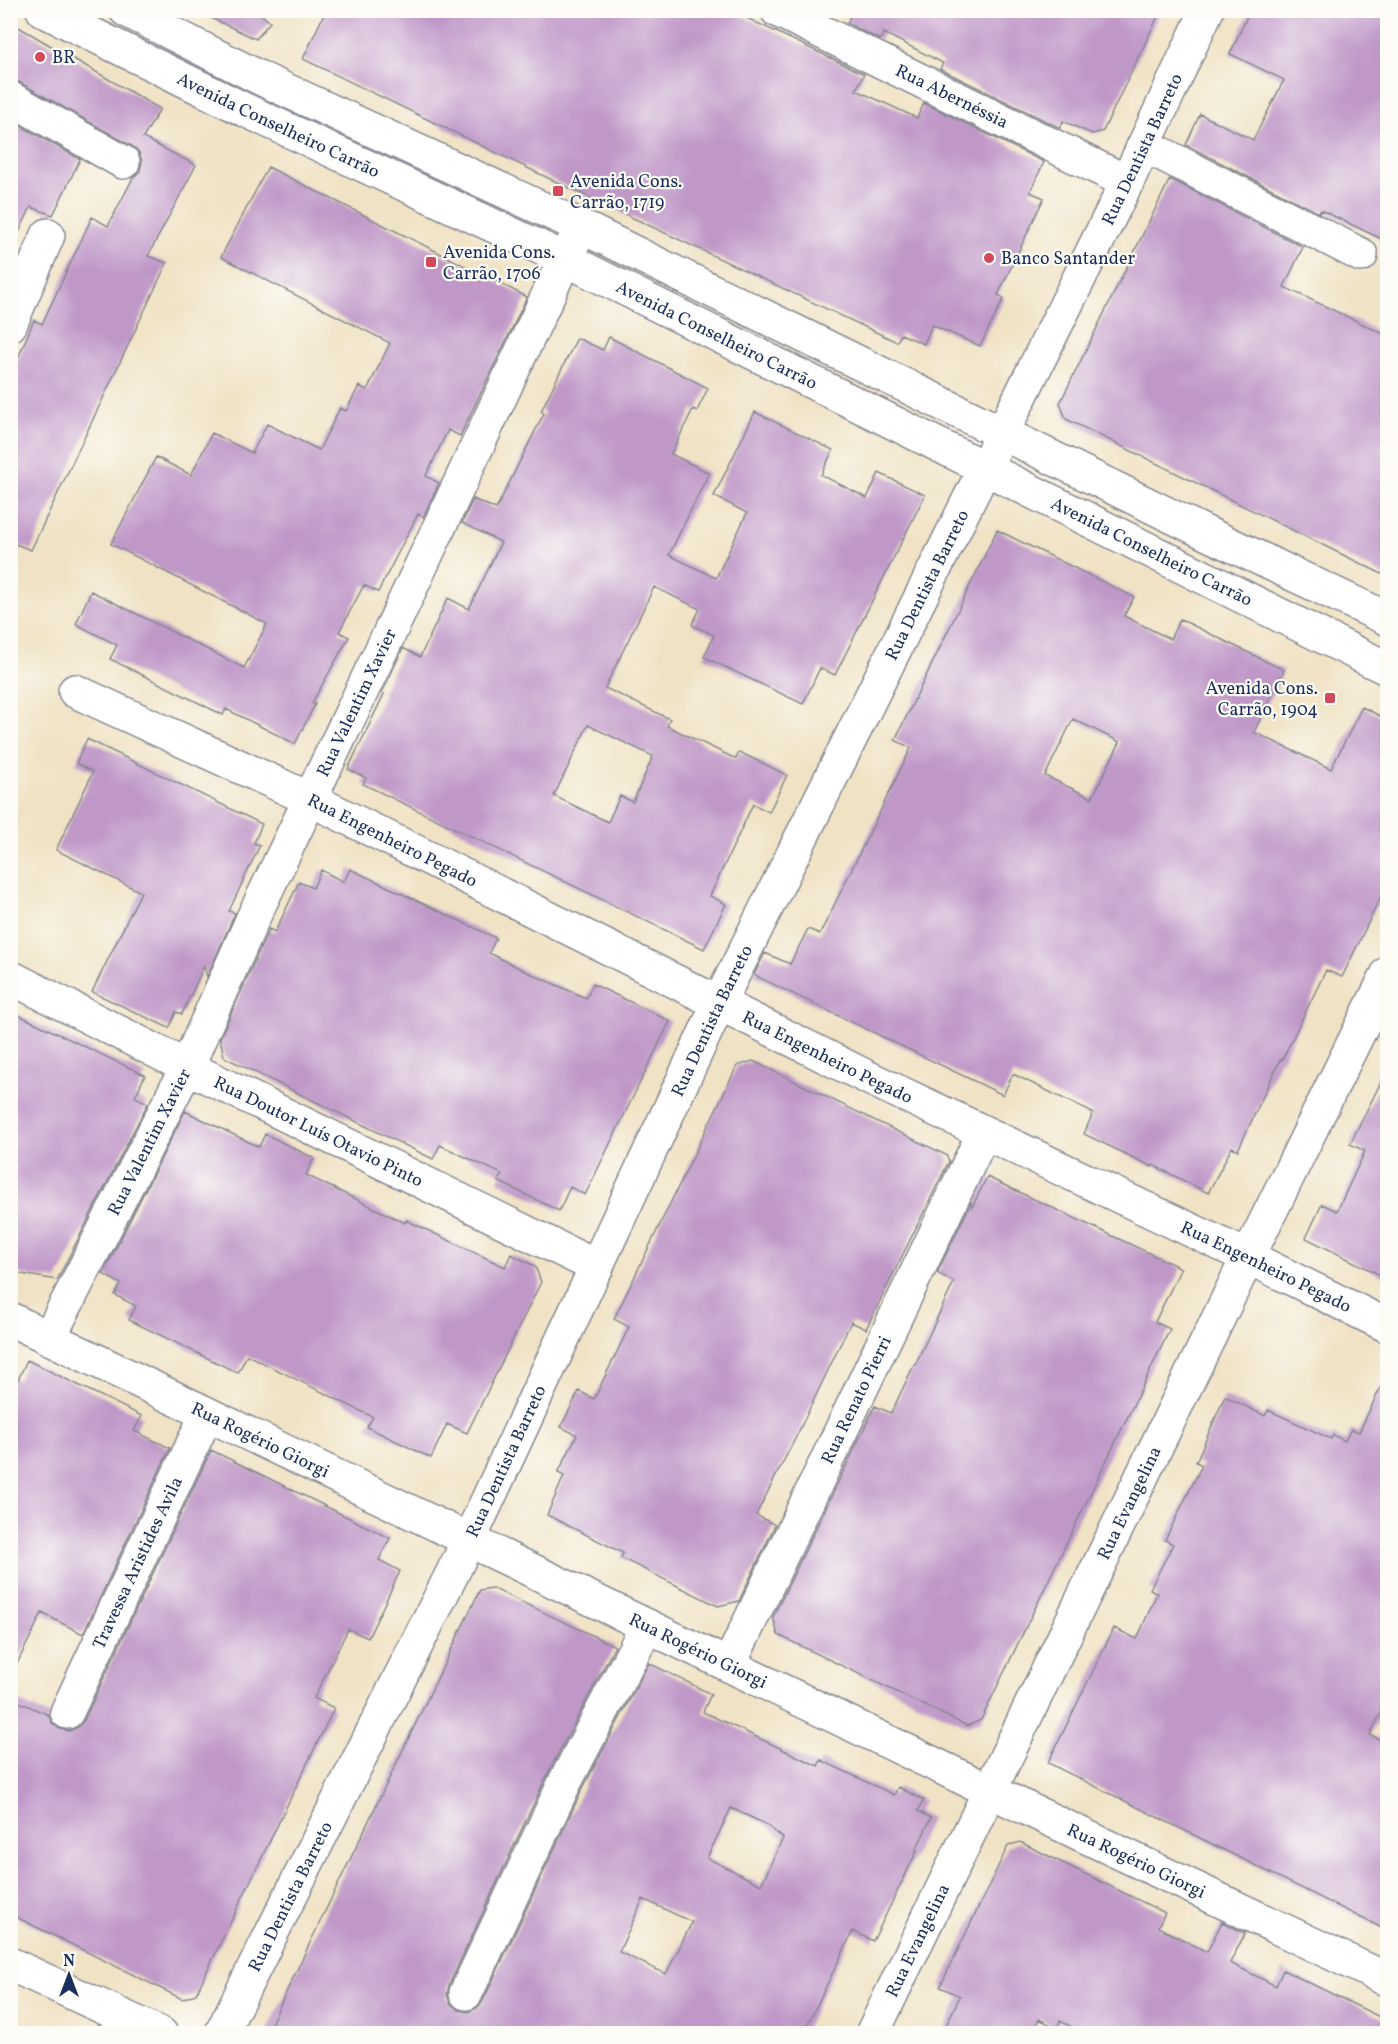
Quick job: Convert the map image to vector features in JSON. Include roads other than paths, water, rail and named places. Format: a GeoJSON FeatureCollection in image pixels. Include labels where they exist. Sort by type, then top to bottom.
{"type":"FeatureCollection","features":[{"type":"Feature","properties":{"kind":"street","name":"Avenida Conselheiro Carrão"},"geometry":{"type":"LineString","coordinates":[[43,10],[245,110],[564,259],[1388,669]]}},
{"type":"Feature","properties":{"kind":"street","name":"Avenida Conselheiro Carrão"},"geometry":{"type":"LineString","coordinates":[[126,10],[273,84],[582,227],[1388,619]]}},
{"type":"Feature","properties":{"kind":"street","name":"Rua Abernéssia"},"geometry":{"type":"LineString","coordinates":[[777,10],[1127,182]]}},
{"type":"Feature","properties":{"kind":"street","name":"Rua Dentista Barreto"},"geometry":{"type":"LineString","coordinates":[[221,2034],[469,1540],[719,1003],[1127,182],[1207,10]]}},
{"type":"Feature","properties":{"kind":"street"},"geometry":{"type":"LineString","coordinates":[[10,99],[123,162]]}},
{"type":"Feature","properties":{"kind":"street"},"geometry":{"type":"LineString","coordinates":[[1143,147],[1162,154],[1361,255]]}},
{"type":"Feature","properties":{"kind":"street","name":"Rua Valentim Xavier"},"geometry":{"type":"LineString","coordinates":[[49,1338],[187,1067],[253,918],[564,259],[582,227]]}},
{"type":"Feature","properties":{"kind":"street"},"geometry":{"type":"LineString","coordinates":[[10,325],[48,235]]}},
{"type":"Feature","properties":{"kind":"street","name":"Rua Engenheiro Pegado"},"geometry":{"type":"LineString","coordinates":[[75,691],[310,799],[538,915],[983,1134],[1248,1257],[1388,1326]]}},
{"type":"Feature","properties":{"kind":"street","name":"Rua Evangelina"},"geometry":{"type":"LineString","coordinates":[[872,2034],[1388,973]]}},
{"type":"Feature","properties":{"kind":"street","name":"Rua Doutor Luís Otavio Pinto"},"geometry":{"type":"LineString","coordinates":[[10,977],[187,1067],[597,1267]]}},
{"type":"Feature","properties":{"kind":"street","name":"Rua Renato Pierri"},"geometry":{"type":"LineString","coordinates":[[729,1665],[983,1134]]}},
{"type":"Feature","properties":{"kind":"street","name":"Rua Rogério Giorgi"},"geometry":{"type":"LineString","coordinates":[[10,1319],[1388,1980]]}},
{"type":"Feature","properties":{"kind":"street","name":"Travessa Aristides Avila"},"geometry":{"type":"LineString","coordinates":[[67,1712],[207,1414]]}},
{"type":"Feature","properties":{"kind":"street"},"geometry":{"type":"LineString","coordinates":[[466,1993],[564,1782],[646,1626]]}},
{"type":"Feature","properties":{"kind":"street"},"geometry":{"type":"LineString","coordinates":[[10,1964],[161,2034]]}},
{"type":"Feature","properties":{"kind":"place","name":"BR"},"geometry":{"type":"Point","coordinates":[40,57]}},
{"type":"Feature","properties":{"kind":"place","name":"Avenida Cons. Carrão, 1719"},"geometry":{"type":"Point","coordinates":[558,191]}},
{"type":"Feature","properties":{"kind":"place","name":"Banco Santander"},"geometry":{"type":"Point","coordinates":[989,258]}},
{"type":"Feature","properties":{"kind":"place","name":"Avenida Cons. Carrão, 1706"},"geometry":{"type":"Point","coordinates":[431,262]}},
{"type":"Feature","properties":{"kind":"place","name":"Avenida Cons. Carrão, 1904"},"geometry":{"type":"Point","coordinates":[1330,698]}}]}
